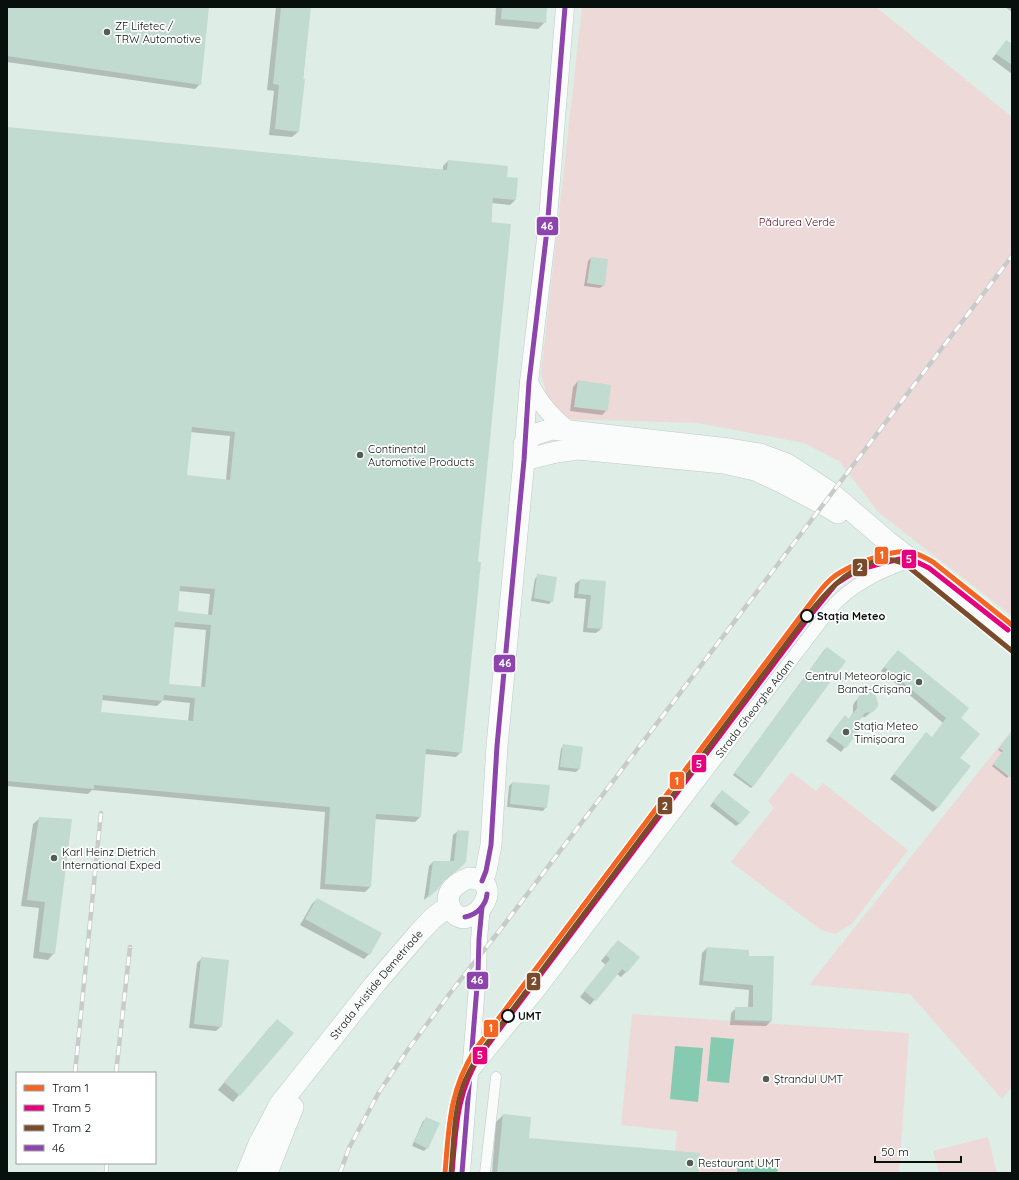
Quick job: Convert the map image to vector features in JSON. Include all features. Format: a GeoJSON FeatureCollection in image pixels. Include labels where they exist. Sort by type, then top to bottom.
{"type":"FeatureCollection","features":[{"type":"Feature","properties":{"kind":"main road"},"geometry":{"type":"LineString","coordinates":[[482,881],[486,871],[491,845],[497,746],[529,382],[547,230],[565,7]]}},
{"type":"Feature","properties":{"kind":"main road"},"geometry":{"type":"LineString","coordinates":[[529,382],[537,398],[554,419],[569,431]]}},
{"type":"Feature","properties":{"kind":"main road"},"geometry":{"type":"LineString","coordinates":[[524,452],[533,435],[552,429],[729,449],[760,454],[774,459],[787,464],[832,493],[887,541],[1012,638]]}},
{"type":"Feature","properties":{"kind":"main road"},"geometry":{"type":"LineString","coordinates":[[524,452],[556,452],[578,449],[724,462],[755,470],[782,482],[887,541]]}},
{"type":"Feature","properties":{"kind":"main road"},"geometry":{"type":"LineString","coordinates":[[475,878],[482,881],[486,886],[487,891],[485,901],[466,910],[448,901],[449,895],[456,884],[462,880],[475,878]]}},
{"type":"Feature","properties":{"kind":"main road","name":"Strada Aristide Demetriade"},"geometry":{"type":"LineString","coordinates":[[247,1173],[259,1144],[280,1104],[370,990],[433,918],[441,912],[466,910]]}},
{"type":"Feature","properties":{"kind":"main road","name":"Strada Aristide Demetriade"},"geometry":{"type":"LineString","coordinates":[[267,1173],[279,1139],[308,1069]]}},
{"type":"Feature","properties":{"kind":"street","name":"Strada Gheorghe Adam"},"geometry":{"type":"LineString","coordinates":[[471,1073],[537,993],[831,608],[840,598],[853,588],[888,570],[912,560]]}},
{"type":"Feature","properties":{"kind":"street"},"geometry":{"type":"LineString","coordinates":[[462,1173],[479,968],[479,939],[466,910]]}},
{"type":"Feature","properties":{"kind":"street"},"geometry":{"type":"LineString","coordinates":[[485,1173],[496,1077]]}},
{"type":"Feature","properties":{"kind":"green space","name":"Pădurea Verde"},"geometry":{"type":"Polygon","coordinates":[[[582,7],[876,7],[1012,117],[1012,616],[879,513],[839,461],[804,443],[698,423],[563,419],[550,406],[541,374],[582,7]]]}},
{"type":"Feature","properties":{"kind":"green space"},"geometry":{"type":"Polygon","coordinates":[[[1012,730],[1012,1087],[1002,1099],[910,994],[809,985],[1012,730]]]}},
{"type":"Feature","properties":{"kind":"green space"},"geometry":{"type":"Polygon","coordinates":[[[791,772],[816,791],[823,783],[908,850],[852,924],[835,934],[821,930],[731,862],[774,808],[768,801],[791,772]]]}},
{"type":"Feature","properties":{"kind":"green space","name":"Ștrandul UMT"},"geometry":{"type":"Polygon","coordinates":[[[632,1014],[909,1033],[899,1173],[681,1173],[675,1151],[677,1131],[621,1125],[632,1014]]]}},
{"type":"Feature","properties":{"kind":"green space"},"geometry":{"type":"Polygon","coordinates":[[[988,1137],[997,1173],[939,1173],[933,1151],[988,1137]]]}},
{"type":"Feature","properties":{"kind":"shaded area"},"geometry":{"type":"Polygon","coordinates":[[[711,1037],[734,1039],[729,1083],[707,1081],[711,1037]]]}},
{"type":"Feature","properties":{"kind":"shaded area"},"geometry":{"type":"Polygon","coordinates":[[[675,1046],[703,1048],[698,1102],[670,1099],[675,1046]]]}},
{"type":"Feature","properties":{"kind":"shaded area"},"geometry":{"type":"Polygon","coordinates":[[[738,1164],[778,1168],[777,1173],[737,1173],[738,1164]]]}},
{"type":"Feature","properties":{"kind":"building","name":"ZF Lifetec / TRW Automotive"},"geometry":{"type":"Polygon","coordinates":[[[7,7],[209,7],[201,85],[7,56],[7,7]]]}},
{"type":"Feature","properties":{"kind":"building"},"geometry":{"type":"Polygon","coordinates":[[[281,7],[311,7],[299,132],[275,129],[279,85],[273,84],[281,7]]]}},
{"type":"Feature","properties":{"kind":"building"},"geometry":{"type":"Polygon","coordinates":[[[502,7],[547,7],[546,23],[501,19],[502,7]]]}},
{"type":"Feature","properties":{"kind":"building"},"geometry":{"type":"Polygon","coordinates":[[[1006,40],[1012,44],[1012,65],[996,54],[1006,40]]]}},
{"type":"Feature","properties":{"kind":"building","name":"Continental Automotive Products"},"geometry":{"type":"Polygon","coordinates":[[[7,127],[447,170],[448,160],[508,166],[507,177],[518,178],[516,200],[493,198],[491,222],[511,224],[478,562],[481,562],[462,753],[426,749],[421,817],[376,814],[371,887],[325,884],[330,807],[94,785],[94,789],[7,781],[7,127]],[[192,427],[187,475],[230,480],[235,432],[192,427]],[[180,586],[178,611],[212,615],[215,589],[180,586]],[[175,622],[169,684],[205,687],[211,625],[175,622]],[[103,695],[101,712],[193,721],[195,698],[164,695],[163,701],[103,695]]]}},
{"type":"Feature","properties":{"kind":"building"},"geometry":{"type":"Polygon","coordinates":[[[591,257],[608,259],[605,286],[587,283],[591,257]]]}},
{"type":"Feature","properties":{"kind":"building"},"geometry":{"type":"Polygon","coordinates":[[[578,380],[611,385],[608,411],[574,407],[578,380]]]}},
{"type":"Feature","properties":{"kind":"building"},"geometry":{"type":"Polygon","coordinates":[[[537,574],[557,577],[553,602],[534,598],[537,574]]]}},
{"type":"Feature","properties":{"kind":"building"},"geometry":{"type":"Polygon","coordinates":[[[580,579],[606,581],[602,629],[587,628],[591,595],[578,594],[580,579]]]}},
{"type":"Feature","properties":{"kind":"building"},"geometry":{"type":"Polygon","coordinates":[[[827,647],[846,661],[753,787],[734,773],[827,647]]]}},
{"type":"Feature","properties":{"kind":"building"},"geometry":{"type":"Polygon","coordinates":[[[898,650],[969,708],[961,718],[980,734],[960,758],[971,766],[938,808],[894,774],[926,732],[932,737],[946,718],[884,667],[898,650]]]}},
{"type":"Feature","properties":{"kind":"building","name":"Stația Meteo Timișoara"},"geometry":{"type":"Polygon","coordinates":[[[870,692],[876,696],[878,706],[873,712],[865,713],[857,724],[862,727],[846,748],[829,736],[845,715],[849,719],[857,708],[858,697],[870,692]]]}},
{"type":"Feature","properties":{"kind":"building"},"geometry":{"type":"Polygon","coordinates":[[[1012,731],[1012,779],[993,764],[1003,751],[999,748],[1012,731]]]}},
{"type":"Feature","properties":{"kind":"building"},"geometry":{"type":"Polygon","coordinates":[[[563,744],[583,747],[580,769],[560,767],[563,744]]]}},
{"type":"Feature","properties":{"kind":"building"},"geometry":{"type":"Polygon","coordinates":[[[512,782],[550,785],[547,808],[510,804],[512,782]]]}},
{"type":"Feature","properties":{"kind":"building"},"geometry":{"type":"Polygon","coordinates":[[[722,790],[750,812],[740,824],[713,802],[722,790]]]}},
{"type":"Feature","properties":{"kind":"building"},"geometry":{"type":"Polygon","coordinates":[[[39,817],[72,819],[55,954],[39,952],[45,902],[27,900],[39,817]]]}},
{"type":"Feature","properties":{"kind":"building"},"geometry":{"type":"Polygon","coordinates":[[[457,830],[469,831],[466,862],[445,879],[439,888],[428,898],[433,861],[454,861],[457,830]]]}},
{"type":"Feature","properties":{"kind":"building"},"geometry":{"type":"Polygon","coordinates":[[[317,898],[382,933],[370,955],[305,919],[317,898]]]}},
{"type":"Feature","properties":{"kind":"building"},"geometry":{"type":"Polygon","coordinates":[[[618,940],[640,957],[627,973],[622,969],[596,1001],[584,991],[610,959],[606,955],[618,940]]]}},
{"type":"Feature","properties":{"kind":"building"},"geometry":{"type":"Polygon","coordinates":[[[707,947],[749,950],[749,956],[774,956],[772,1021],[735,1020],[735,1007],[753,1007],[753,985],[703,981],[707,947]]]}},
{"type":"Feature","properties":{"kind":"building"},"geometry":{"type":"Polygon","coordinates":[[[201,957],[229,960],[222,1027],[194,1024],[201,957]]]}},
{"type":"Feature","properties":{"kind":"building"},"geometry":{"type":"Polygon","coordinates":[[[277,1019],[294,1033],[240,1096],[224,1082],[277,1019]]]}},
{"type":"Feature","properties":{"kind":"building"},"geometry":{"type":"Polygon","coordinates":[[[503,1114],[531,1117],[529,1138],[700,1153],[698,1173],[497,1173],[503,1114]]]}},
{"type":"Feature","properties":{"kind":"building"},"geometry":{"type":"Polygon","coordinates":[[[426,1117],[440,1123],[428,1149],[414,1142],[426,1117]]]}},
{"type":"Feature","properties":{"kind":"railway"},"geometry":{"type":"LineString","coordinates":[[340,1173],[349,1148],[379,1092],[409,1048],[1012,256]]}},
{"type":"Feature","properties":{"kind":"railway"},"geometry":{"type":"LineString","coordinates":[[75,1072],[101,813]]}},
{"type":"Feature","properties":{"kind":"railway"},"geometry":{"type":"LineString","coordinates":[[116,1072],[130,947]]}},
{"type":"Feature","properties":{"kind":"railway"},"geometry":{"type":"LineString","coordinates":[[106,1173],[107,1164]]}},
{"type":"Feature","properties":{"kind":"tram line","name":"1"},"geometry":{"type":"LineString","coordinates":[[445,1173],[449,1125],[455,1095],[466,1065],[475,1050],[819,591],[830,580],[846,569],[857,564],[892,553],[911,552],[933,562],[1012,625]]}},
{"type":"Feature","properties":{"kind":"tram line","name":"5"},"geometry":{"type":"LineString","coordinates":[[452,1173],[456,1126],[462,1097],[466,1083],[481,1054],[809,617],[836,584],[858,570],[900,559],[909,559],[929,568],[1008,630]]}},
{"type":"Feature","properties":{"kind":"tram line","name":"2"},"geometry":{"type":"LineString","coordinates":[[451,1173],[457,1107],[466,1078],[480,1053],[807,616],[835,585],[852,572],[871,563],[882,560],[894,560],[905,564],[1012,651]]}},
{"type":"Feature","properties":{"kind":"transit line","name":"46"},"geometry":{"type":"LineString","coordinates":[[482,881],[486,871],[491,845],[497,746],[524,460],[529,382],[547,230],[565,7]]}},
{"type":"Feature","properties":{"kind":"transit line","name":"46"},"geometry":{"type":"LineString","coordinates":[[465,917],[477,912],[480,909],[485,902],[487,894]]}},
{"type":"Feature","properties":{"kind":"transit line","name":"46"},"geometry":{"type":"LineString","coordinates":[[462,1173],[482,907]]}},
{"type":"Feature","properties":{"kind":"place","name":"ZF Lifetec / TRW Automotive"},"geometry":{"type":"Point","coordinates":[107,32]}},
{"type":"Feature","properties":{"kind":"place","name":"Continental Automotive Products"},"geometry":{"type":"Point","coordinates":[360,455]}},
{"type":"Feature","properties":{"kind":"place","name":"Stația Meteo"},"geometry":{"type":"Point","coordinates":[807,616]}},
{"type":"Feature","properties":{"kind":"place","name":"Centrul Meteorologic Banat-Crișana"},"geometry":{"type":"Point","coordinates":[919,682]}},
{"type":"Feature","properties":{"kind":"place","name":"Stația Meteo Timișoara"},"geometry":{"type":"Point","coordinates":[846,732]}},
{"type":"Feature","properties":{"kind":"place","name":"Karl Heinz Dietrich International Exped"},"geometry":{"type":"Point","coordinates":[54,858]}},
{"type":"Feature","properties":{"kind":"place","name":"UMT"},"geometry":{"type":"Point","coordinates":[508,1016]}},
{"type":"Feature","properties":{"kind":"place","name":"Ștrandul UMT"},"geometry":{"type":"Point","coordinates":[766,1079]}},
{"type":"Feature","properties":{"kind":"place","name":"Restaurant UMT"},"geometry":{"type":"Point","coordinates":[690,1163]}}]}
